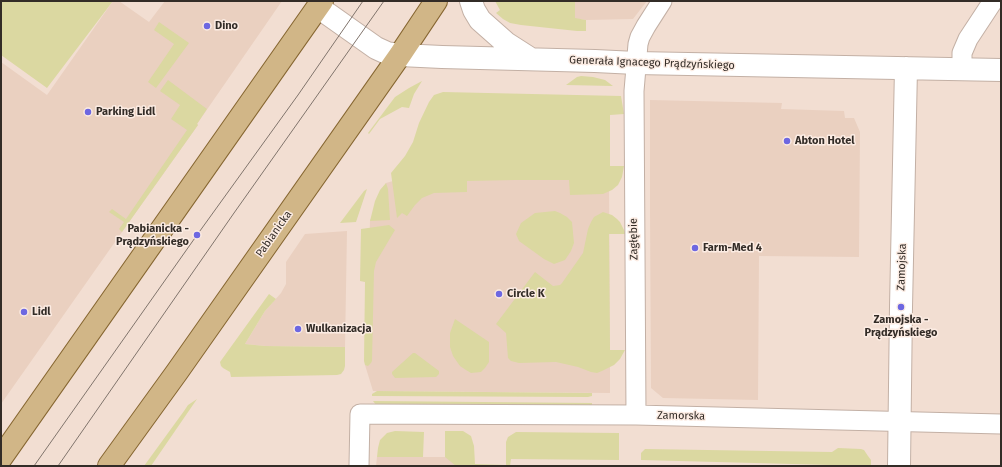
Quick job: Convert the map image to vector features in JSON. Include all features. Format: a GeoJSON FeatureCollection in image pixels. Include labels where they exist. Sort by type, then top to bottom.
{"type":"FeatureCollection","features":[{"type":"Feature","properties":{"kind":"main road","name":"Pabianicka"},"geometry":{"type":"LineString","coordinates":[[109,466],[153,407],[400,55],[436,1]]}},
{"type":"Feature","properties":{"kind":"main road"},"geometry":{"type":"LineString","coordinates":[[1,458],[316,3]]}},
{"type":"Feature","properties":{"kind":"street"},"geometry":{"type":"LineString","coordinates":[[471,1],[480,20],[506,43],[531,60]]}},
{"type":"Feature","properties":{"kind":"street","name":"Zagłębie"},"geometry":{"type":"LineString","coordinates":[[636,415],[634,91],[638,44],[640,37],[662,1]]}},
{"type":"Feature","properties":{"kind":"street"},"geometry":{"type":"LineString","coordinates":[[962,69],[962,53],[968,39],[993,1]]}},
{"type":"Feature","properties":{"kind":"street","name":"Generała Ignacego Prądzyńskiego"},"geometry":{"type":"LineString","coordinates":[[316,3],[376,48],[387,53],[400,55],[636,63],[1001,70]]}},
{"type":"Feature","properties":{"kind":"street","name":"Zamojska"},"geometry":{"type":"LineString","coordinates":[[899,466],[906,68]]}},
{"type":"Feature","properties":{"kind":"street","name":"Zamorska"},"geometry":{"type":"LineString","coordinates":[[360,466],[360,414],[636,415],[1001,424]]}},
{"type":"Feature","properties":{"kind":"shaded area"},"geometry":{"type":"Polygon","coordinates":[[[1,1],[113,1],[47,88],[1,55],[1,1]]]}},
{"type":"Feature","properties":{"kind":"shaded area"},"geometry":{"type":"Polygon","coordinates":[[[113,1],[119,1],[149,22],[165,1],[282,1],[197,124],[198,125],[1,404],[1,62],[47,95],[113,1]]]}},
{"type":"Feature","properties":{"kind":"shaded area"},"geometry":{"type":"Polygon","coordinates":[[[495,1],[575,1],[575,18],[586,20],[586,31],[510,23],[496,13],[500,10],[495,1]]]}},
{"type":"Feature","properties":{"kind":"shaded area"},"geometry":{"type":"Polygon","coordinates":[[[575,1],[647,1],[633,19],[586,20],[575,19],[575,1]]]}},
{"type":"Feature","properties":{"kind":"shaded area"},"geometry":{"type":"Polygon","coordinates":[[[159,22],[189,43],[156,88],[148,82],[174,44],[154,30],[159,22]]]}},
{"type":"Feature","properties":{"kind":"shaded area"},"geometry":{"type":"Polygon","coordinates":[[[581,76],[605,80],[613,86],[566,85],[577,77],[581,76]]]}},
{"type":"Feature","properties":{"kind":"shaded area"},"geometry":{"type":"Polygon","coordinates":[[[168,80],[207,109],[197,124],[198,125],[122,232],[119,229],[124,222],[109,212],[112,209],[126,219],[187,130],[171,119],[180,105],[160,91],[168,80]]]}},
{"type":"Feature","properties":{"kind":"shaded area"},"geometry":{"type":"Polygon","coordinates":[[[422,81],[414,94],[409,108],[402,107],[380,119],[369,134],[368,133],[395,97],[422,81]]]}},
{"type":"Feature","properties":{"kind":"shaded area"},"geometry":{"type":"Polygon","coordinates":[[[443,92],[621,96],[624,114],[610,115],[610,166],[624,166],[622,177],[618,185],[612,190],[603,194],[570,195],[569,180],[467,181],[467,192],[434,193],[422,198],[407,216],[402,213],[397,218],[391,173],[405,156],[413,142],[419,123],[429,102],[434,95],[443,92]]]}},
{"type":"Feature","properties":{"kind":"shaded area"},"geometry":{"type":"Polygon","coordinates":[[[650,100],[782,103],[781,109],[844,111],[845,118],[854,118],[860,132],[859,257],[759,256],[758,400],[663,398],[651,388],[650,100]]]}},
{"type":"Feature","properties":{"kind":"shaded area"},"geometry":{"type":"Polygon","coordinates":[[[609,175],[610,393],[373,391],[365,365],[370,221],[386,183],[393,181],[609,175]]]}},
{"type":"Feature","properties":{"kind":"shaded area"},"geometry":{"type":"Polygon","coordinates":[[[386,183],[388,189],[390,220],[370,221],[375,201],[380,190],[386,183]]]}},
{"type":"Feature","properties":{"kind":"shaded area"},"geometry":{"type":"Polygon","coordinates":[[[367,189],[356,222],[340,223],[364,191],[367,189]]]}},
{"type":"Feature","properties":{"kind":"shaded area"},"geometry":{"type":"Polygon","coordinates":[[[555,211],[567,217],[572,222],[574,243],[565,260],[554,264],[544,259],[519,241],[516,234],[521,223],[535,213],[555,211]]]}},
{"type":"Feature","properties":{"kind":"shaded area"},"geometry":{"type":"Polygon","coordinates":[[[603,212],[612,215],[617,219],[626,234],[609,234],[610,350],[625,350],[620,359],[614,365],[597,373],[556,362],[519,363],[511,361],[508,358],[506,333],[496,324],[535,272],[553,286],[560,285],[562,283],[583,253],[591,222],[594,217],[603,212]]]}},
{"type":"Feature","properties":{"kind":"shaded area"},"geometry":{"type":"Polygon","coordinates":[[[389,225],[395,230],[376,262],[374,271],[372,361],[368,366],[365,365],[364,361],[365,282],[360,281],[361,229],[389,225]]]}},
{"type":"Feature","properties":{"kind":"shaded area"},"geometry":{"type":"Polygon","coordinates":[[[347,231],[345,347],[265,346],[245,344],[265,311],[281,293],[286,284],[286,262],[305,234],[347,231]]]}},
{"type":"Feature","properties":{"kind":"shaded area"},"geometry":{"type":"Polygon","coordinates":[[[269,294],[276,299],[265,311],[245,344],[265,346],[345,347],[345,366],[341,374],[231,377],[230,372],[221,366],[220,362],[269,294]]]}},
{"type":"Feature","properties":{"kind":"shaded area"},"geometry":{"type":"Polygon","coordinates":[[[455,319],[489,342],[489,362],[481,372],[471,373],[460,366],[453,356],[450,347],[450,333],[455,319]]]}},
{"type":"Feature","properties":{"kind":"shaded area"},"geometry":{"type":"Polygon","coordinates":[[[413,353],[439,371],[439,374],[436,377],[395,378],[392,372],[413,353]]]}},
{"type":"Feature","properties":{"kind":"shaded area"},"geometry":{"type":"Polygon","coordinates":[[[377,391],[592,393],[592,396],[372,396],[372,394],[377,391]]]}},
{"type":"Feature","properties":{"kind":"shaded area"},"geometry":{"type":"Polygon","coordinates":[[[197,399],[151,466],[144,466],[188,405],[197,399]]]}},
{"type":"Feature","properties":{"kind":"shaded area"},"geometry":{"type":"Polygon","coordinates":[[[373,401],[592,403],[592,407],[376,405],[373,401]]]}},
{"type":"Feature","properties":{"kind":"shaded area"},"geometry":{"type":"Polygon","coordinates":[[[395,431],[424,432],[423,457],[377,457],[380,440],[387,433],[395,431]]]}},
{"type":"Feature","properties":{"kind":"shaded area"},"geometry":{"type":"Polygon","coordinates":[[[445,431],[463,431],[471,436],[474,446],[475,464],[506,465],[506,442],[508,437],[516,432],[619,433],[619,460],[511,459],[510,466],[456,466],[445,457],[445,431]]]}},
{"type":"Feature","properties":{"kind":"shaded area"},"geometry":{"type":"Polygon","coordinates":[[[838,448],[864,450],[871,460],[871,465],[641,460],[641,453],[645,449],[832,452],[838,448]]]}},
{"type":"Feature","properties":{"kind":"shaded area"},"geometry":{"type":"Polygon","coordinates":[[[377,457],[448,457],[457,466],[376,466],[377,457]]]}},
{"type":"Feature","properties":{"kind":"tram line"},"geometry":{"type":"LineString","coordinates":[[34,466],[298,95],[363,1]]}},
{"type":"Feature","properties":{"kind":"tram line"},"geometry":{"type":"LineString","coordinates":[[58,466],[384,1]]}},
{"type":"Feature","properties":{"kind":"place","name":"Dino"},"geometry":{"type":"Point","coordinates":[207,26]}},
{"type":"Feature","properties":{"kind":"place","name":"Parking Lidl"},"geometry":{"type":"Point","coordinates":[88,112]}},
{"type":"Feature","properties":{"kind":"place","name":"Abton Hotel"},"geometry":{"type":"Point","coordinates":[787,141]}},
{"type":"Feature","properties":{"kind":"place","name":"Pabianicka - Prądzyńskiego"},"geometry":{"type":"Point","coordinates":[197,235]}},
{"type":"Feature","properties":{"kind":"place","name":"Farm-Med 4"},"geometry":{"type":"Point","coordinates":[695,248]}},
{"type":"Feature","properties":{"kind":"place","name":"Circle K"},"geometry":{"type":"Point","coordinates":[499,294]}},
{"type":"Feature","properties":{"kind":"place","name":"Zamojska - Prądzyńskiego"},"geometry":{"type":"Point","coordinates":[901,307]}},
{"type":"Feature","properties":{"kind":"place","name":"Lidl"},"geometry":{"type":"Point","coordinates":[24,312]}},
{"type":"Feature","properties":{"kind":"place","name":"Wulkanizacja"},"geometry":{"type":"Point","coordinates":[298,329]}}]}
